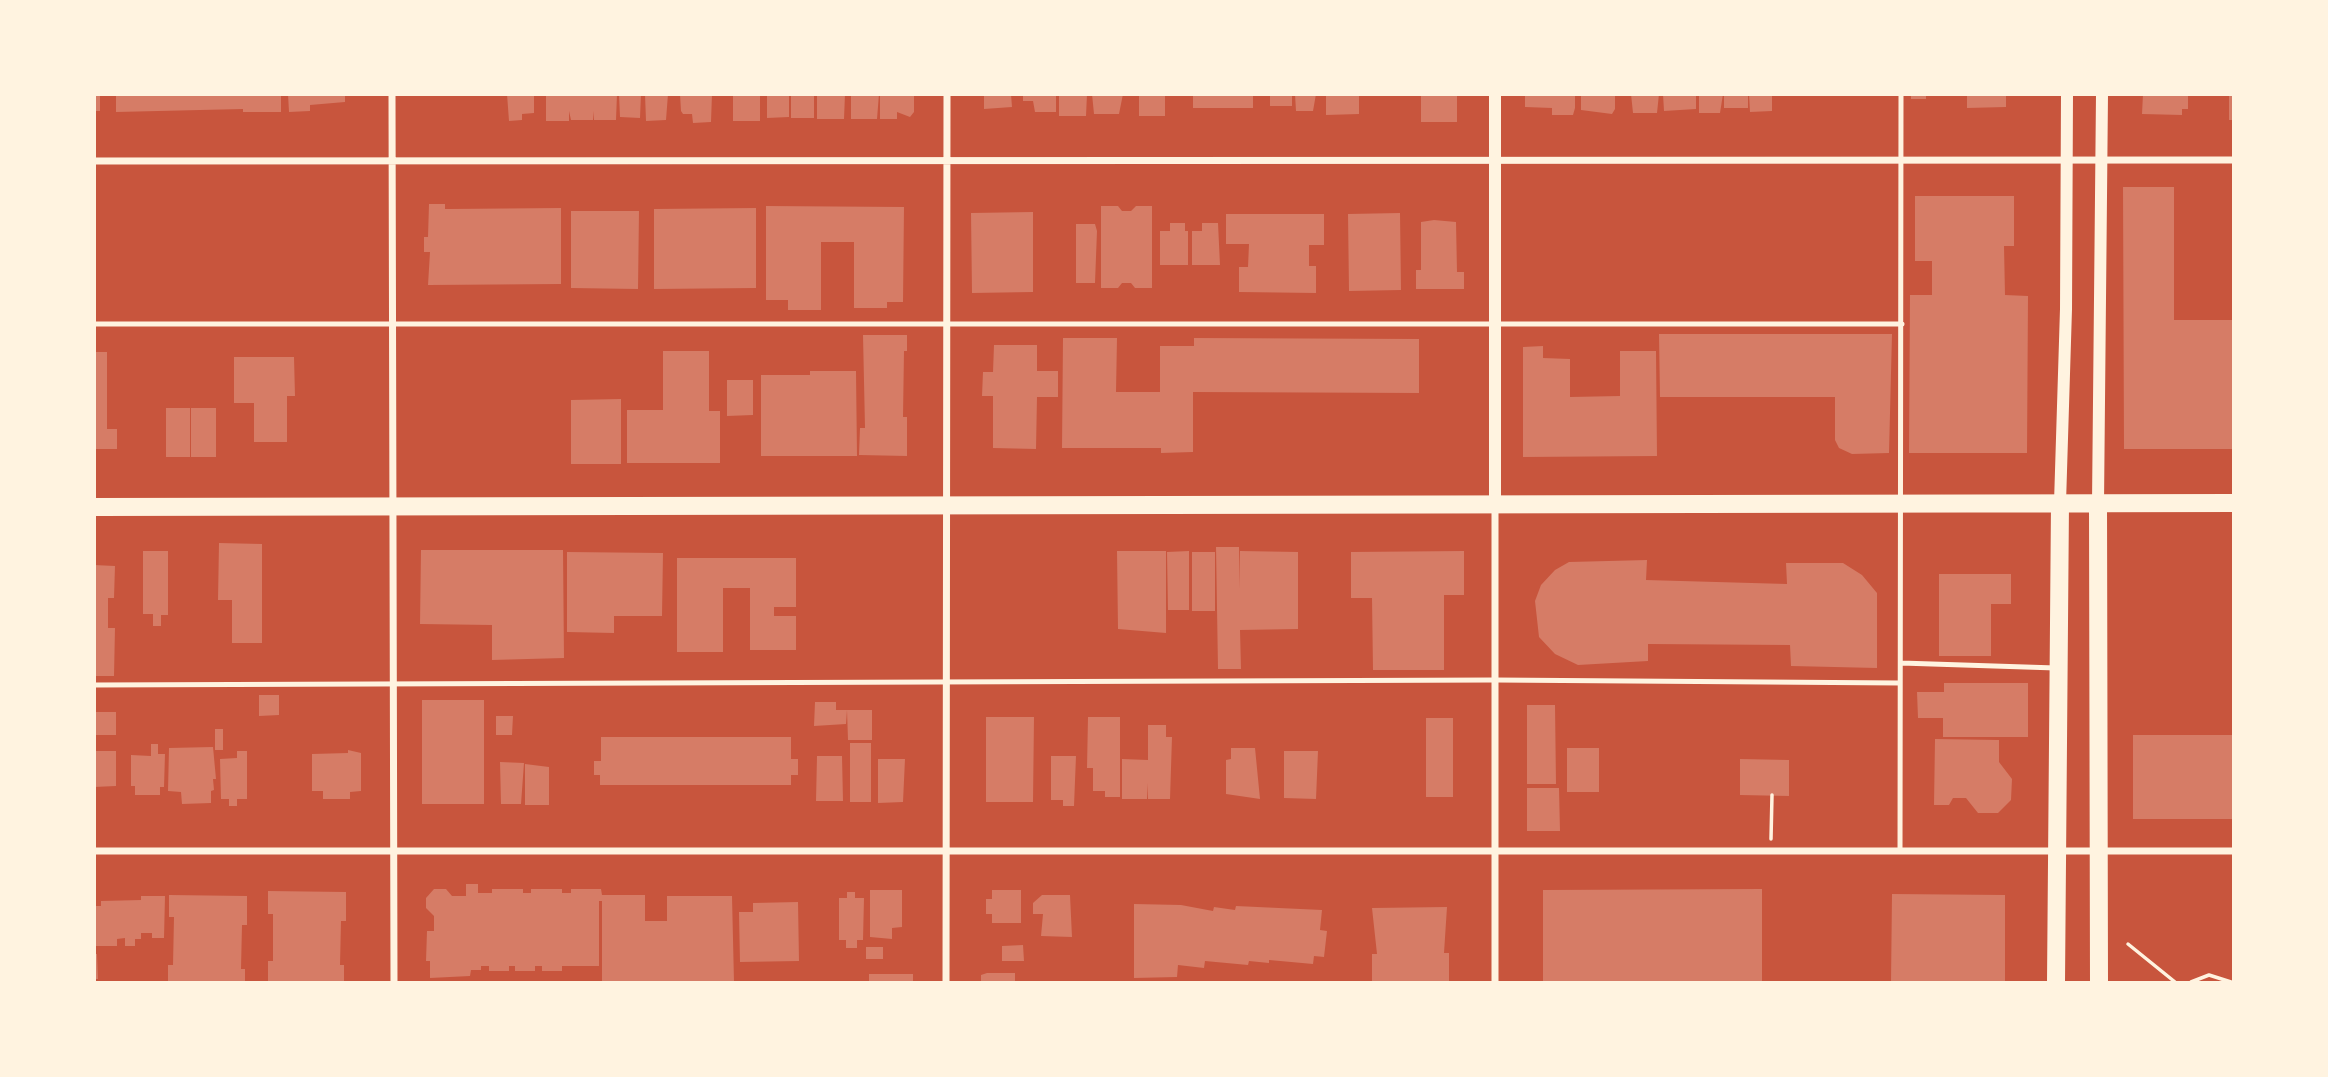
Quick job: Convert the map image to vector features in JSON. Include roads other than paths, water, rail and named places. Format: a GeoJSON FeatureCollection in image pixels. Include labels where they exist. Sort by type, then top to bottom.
{"type":"FeatureCollection","features":[{"type":"Feature","properties":{"kind":"main road"},"geometry":{"type":"LineString","coordinates":[[2056,982],[2060,503]]}},
{"type":"Feature","properties":{"kind":"main road"},"geometry":{"type":"LineString","coordinates":[[2098,503],[2099,982]]}},
{"type":"Feature","properties":{"kind":"main road"},"geometry":{"type":"LineString","coordinates":[[94,507],[2234,503]]}},
{"type":"Feature","properties":{"kind":"street"},"geometry":{"type":"LineString","coordinates":[[392,94],[394,982]]}},
{"type":"Feature","properties":{"kind":"street"},"geometry":{"type":"LineString","coordinates":[[946,982],[947,94]]}},
{"type":"Feature","properties":{"kind":"street"},"geometry":{"type":"LineString","coordinates":[[1495,94],[1495,982]]}},
{"type":"Feature","properties":{"kind":"street"},"geometry":{"type":"LineString","coordinates":[[2060,503],[2067,94]]}},
{"type":"Feature","properties":{"kind":"street"},"geometry":{"type":"LineString","coordinates":[[2098,503],[2102,94]]}},
{"type":"Feature","properties":{"kind":"street"},"geometry":{"type":"LineString","coordinates":[[94,161],[2234,160]]}},
{"type":"Feature","properties":{"kind":"street"},"geometry":{"type":"LineString","coordinates":[[94,851],[2234,851]]}},
{"type":"Feature","properties":{"kind":"lane"},"geometry":{"type":"LineString","coordinates":[[1900,850],[1901,94]]}},
{"type":"Feature","properties":{"kind":"lane"},"geometry":{"type":"LineString","coordinates":[[94,324],[1902,324]]}},
{"type":"Feature","properties":{"kind":"lane"},"geometry":{"type":"LineString","coordinates":[[1901,663],[2059,668]]}},
{"type":"Feature","properties":{"kind":"lane"},"geometry":{"type":"LineString","coordinates":[[94,685],[1495,680],[1900,683]]}}]}
